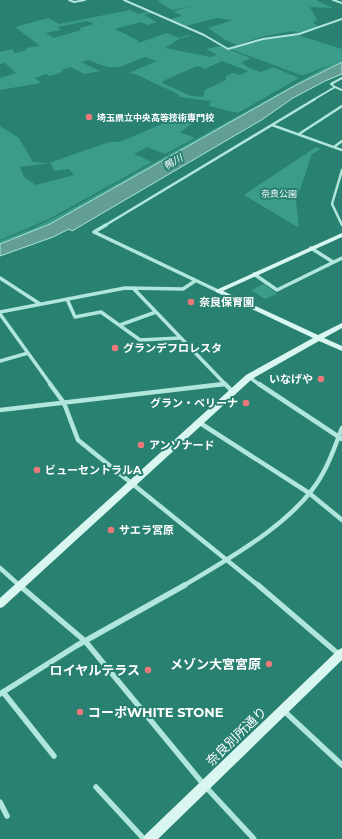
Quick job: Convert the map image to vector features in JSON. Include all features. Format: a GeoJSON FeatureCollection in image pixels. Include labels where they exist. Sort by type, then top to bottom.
{"type":"FeatureCollection","features":[{"type":"Feature","properties":{"kind":"street"},"geometry":{"type":"LineString","coordinates":[[69,0],[74,2],[85,0]]}},
{"type":"Feature","properties":{"kind":"street"},"geometry":{"type":"LineString","coordinates":[[124,0],[204,35],[228,49],[263,39],[299,34],[342,19]]}},
{"type":"Feature","properties":{"kind":"street"},"geometry":{"type":"LineString","coordinates":[[341,78],[331,84],[342,90]]}},
{"type":"Feature","properties":{"kind":"street"},"geometry":{"type":"LineString","coordinates":[[335,87],[94,232],[218,292],[342,349]]}},
{"type":"Feature","properties":{"kind":"street"},"geometry":{"type":"LineString","coordinates":[[299,134],[342,106]]}},
{"type":"Feature","properties":{"kind":"street"},"geometry":{"type":"LineString","coordinates":[[272,124],[342,150]]}},
{"type":"Feature","properties":{"kind":"street"},"geometry":{"type":"LineString","coordinates":[[334,147],[342,141]]}},
{"type":"Feature","properties":{"kind":"street"},"geometry":{"type":"LineString","coordinates":[[342,170],[332,204],[342,225]]}},
{"type":"Feature","properties":{"kind":"street"},"geometry":{"type":"LineString","coordinates":[[218,292],[254,274],[342,235]]}},
{"type":"Feature","properties":{"kind":"street"},"geometry":{"type":"LineString","coordinates":[[312,248],[333,262]]}},
{"type":"Feature","properties":{"kind":"street"},"geometry":{"type":"LineString","coordinates":[[254,274],[277,290],[342,258]]}},
{"type":"Feature","properties":{"kind":"street"},"geometry":{"type":"LineString","coordinates":[[0,278],[40,304]]}},
{"type":"Feature","properties":{"kind":"street"},"geometry":{"type":"LineString","coordinates":[[195,281],[183,289],[132,288],[40,304],[0,313],[64,403],[78,440],[228,559],[341,655]]}},
{"type":"Feature","properties":{"kind":"street"},"geometry":{"type":"LineString","coordinates":[[132,288],[233,392]]}},
{"type":"Feature","properties":{"kind":"street"},"geometry":{"type":"LineString","coordinates":[[67,299],[75,317],[101,312],[140,340],[180,338]]}},
{"type":"Feature","properties":{"kind":"street"},"geometry":{"type":"LineString","coordinates":[[120,325],[156,312]]}},
{"type":"Feature","properties":{"kind":"street"},"geometry":{"type":"LineString","coordinates":[[0,604],[249,377],[342,325]]}},
{"type":"Feature","properties":{"kind":"street"},"geometry":{"type":"LineString","coordinates":[[0,361],[28,353]]}},
{"type":"Feature","properties":{"kind":"street"},"geometry":{"type":"LineString","coordinates":[[249,377],[340,437]]}},
{"type":"Feature","properties":{"kind":"street"},"geometry":{"type":"LineString","coordinates":[[0,410],[224,384]]}},
{"type":"Feature","properties":{"kind":"street"},"geometry":{"type":"LineString","coordinates":[[200,422],[309,493],[342,520]]}},
{"type":"Feature","properties":{"kind":"street"},"geometry":{"type":"LineString","coordinates":[[54,756],[2,693],[85,640],[140,612],[228,559],[270,531],[309,493],[323,474],[340,437],[342,428]]}},
{"type":"Feature","properties":{"kind":"street"},"geometry":{"type":"LineString","coordinates":[[0,568],[85,640],[204,785],[254,839]]}},
{"type":"Feature","properties":{"kind":"street","name":"奈良別所通り"},"geometry":{"type":"LineString","coordinates":[[149,839],[341,655]]}},
{"type":"Feature","properties":{"kind":"street"},"geometry":{"type":"LineString","coordinates":[[282,710],[342,764]]}},
{"type":"Feature","properties":{"kind":"street"},"geometry":{"type":"LineString","coordinates":[[96,787],[144,839]]}},
{"type":"Feature","properties":{"kind":"street"},"geometry":{"type":"LineString","coordinates":[[0,802],[7,816]]}},
{"type":"Feature","properties":{"kind":"green space"},"geometry":{"type":"Polygon","coordinates":[[[316,0],[333,8],[310,7],[317,20],[313,23],[319,26],[298,33],[294,31],[265,36],[237,45],[227,41],[208,28],[233,20],[217,18],[186,26],[170,19],[182,16],[173,11],[194,6],[172,10],[157,1],[316,0]]]}},
{"type":"Feature","properties":{"kind":"green space"},"geometry":{"type":"Polygon","coordinates":[[[130,10],[139,14],[147,12],[151,13],[144,15],[157,22],[148,25],[141,22],[115,29],[139,41],[137,42],[138,43],[167,33],[179,38],[188,35],[190,36],[179,39],[165,48],[211,57],[217,55],[206,49],[220,46],[248,57],[250,59],[241,62],[249,68],[261,72],[273,67],[299,78],[238,113],[209,106],[211,101],[179,97],[178,94],[135,74],[129,73],[157,61],[145,57],[116,67],[105,66],[88,60],[81,62],[100,71],[84,74],[71,67],[61,70],[63,72],[50,76],[46,74],[35,78],[41,83],[0,90],[0,78],[16,73],[5,63],[0,64],[0,52],[12,49],[15,53],[27,50],[25,48],[40,46],[15,27],[48,18],[59,24],[130,10]],[[87,21],[58,27],[61,30],[46,33],[54,38],[81,30],[80,28],[94,24],[87,21]],[[222,61],[205,69],[197,66],[165,80],[162,83],[191,96],[203,97],[205,90],[226,80],[226,76],[233,73],[240,75],[248,71],[222,61]]]}},
{"type":"Feature","properties":{"kind":"green space"},"geometry":{"type":"Polygon","coordinates":[[[298,35],[342,49],[342,61],[295,85],[52,223],[0,244],[0,241],[34,228],[64,213],[331,64],[305,75],[300,75],[231,49],[264,39],[298,35]]]}},
{"type":"Feature","properties":{"kind":"green space"},"geometry":{"type":"Polygon","coordinates":[[[178,117],[196,121],[180,132],[195,138],[165,154],[147,147],[134,154],[152,162],[49,219],[0,240],[0,126],[19,138],[33,162],[49,163],[109,142],[120,142],[178,117]],[[50,163],[20,167],[24,177],[36,185],[74,175],[69,169],[55,171],[50,163]]]}},
{"type":"Feature","properties":{"kind":"green space","name":"奈良公園"},"geometry":{"type":"Polygon","coordinates":[[[316,147],[321,149],[312,154],[296,201],[299,228],[244,195],[316,147]]]}},
{"type":"Feature","properties":{"kind":"green space"},"geometry":{"type":"Polygon","coordinates":[[[264,284],[277,294],[265,299],[251,290],[264,284]]]}},
{"type":"Feature","properties":{"kind":"water","name":"鴨川"},"geometry":{"type":"Polygon","coordinates":[[[342,62],[342,74],[293,98],[263,119],[72,231],[69,229],[53,237],[0,256],[0,244],[50,224],[296,85],[342,62]]]}},
{"type":"Feature","properties":{"kind":"waterway"},"geometry":{"type":"LineString","coordinates":[[333,0],[342,3]]}},
{"type":"Feature","properties":{"kind":"place","name":"埼玉県立中央高等技術専門校"},"geometry":{"type":"Point","coordinates":[89,117]}},
{"type":"Feature","properties":{"kind":"place","name":"奈良保育園"},"geometry":{"type":"Point","coordinates":[191,302]}},
{"type":"Feature","properties":{"kind":"place","name":"グランデフロレスタ"},"geometry":{"type":"Point","coordinates":[115,348]}},
{"type":"Feature","properties":{"kind":"place","name":"いなげや"},"geometry":{"type":"Point","coordinates":[321,379]}},
{"type":"Feature","properties":{"kind":"place","name":"グラン・ベリーナ"},"geometry":{"type":"Point","coordinates":[246,403]}},
{"type":"Feature","properties":{"kind":"place","name":"アンソナード"},"geometry":{"type":"Point","coordinates":[141,445]}},
{"type":"Feature","properties":{"kind":"place","name":"ビューセントラルA"},"geometry":{"type":"Point","coordinates":[37,470]}},
{"type":"Feature","properties":{"kind":"place","name":"サエラ宮原"},"geometry":{"type":"Point","coordinates":[111,530]}},
{"type":"Feature","properties":{"kind":"place","name":"メゾン大宮宮原"},"geometry":{"type":"Point","coordinates":[269,664]}},
{"type":"Feature","properties":{"kind":"place","name":"ロイヤルテラス"},"geometry":{"type":"Point","coordinates":[148,670]}},
{"type":"Feature","properties":{"kind":"place","name":"コーポWHITE STONE"},"geometry":{"type":"Point","coordinates":[80,712]}}]}
